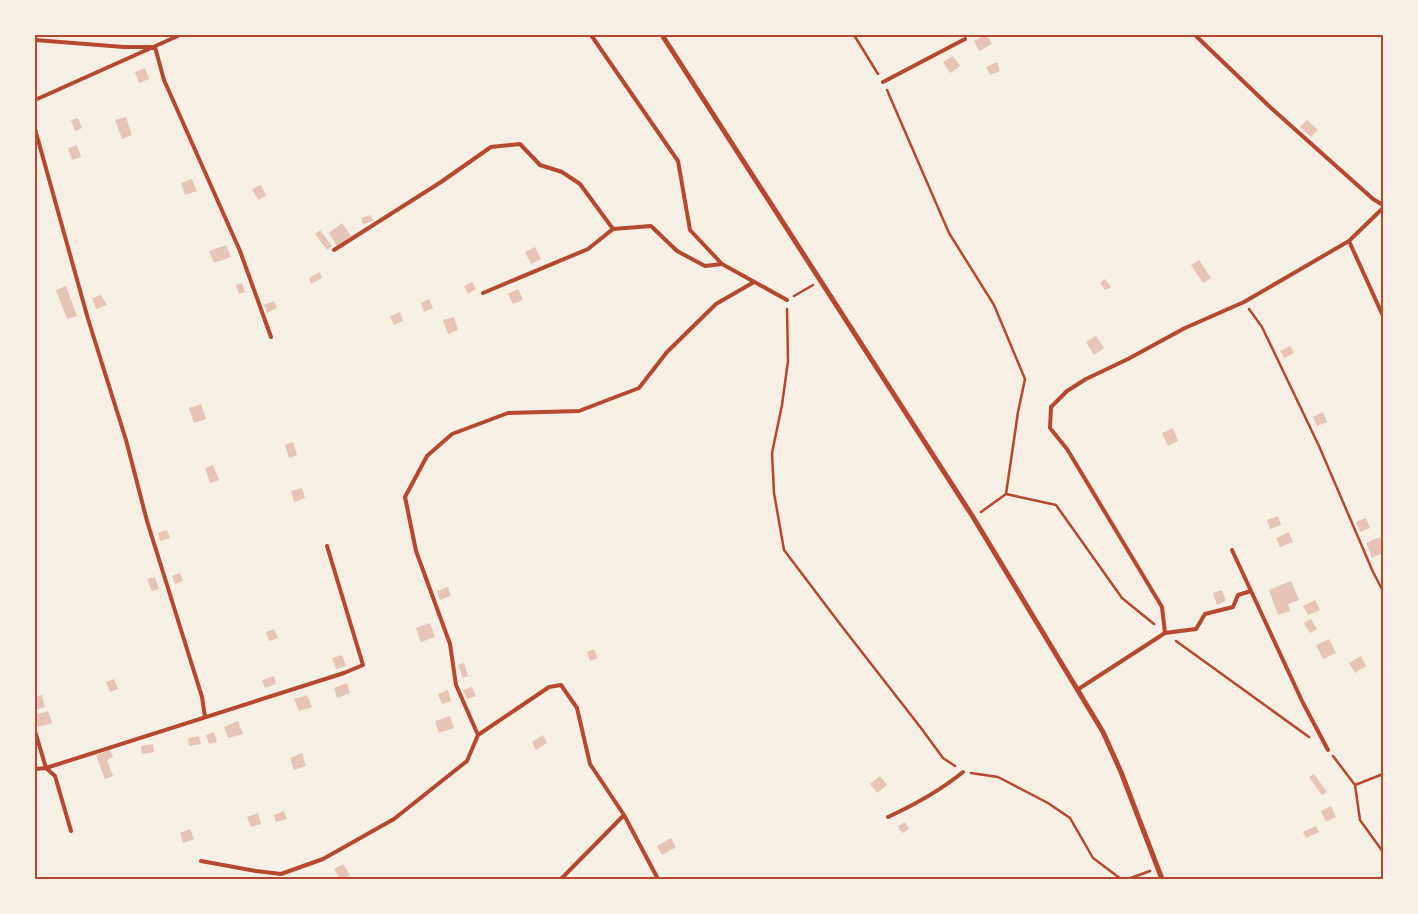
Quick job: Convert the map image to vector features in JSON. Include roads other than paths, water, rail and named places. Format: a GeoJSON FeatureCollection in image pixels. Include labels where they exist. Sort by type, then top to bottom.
{"type":"FeatureCollection","features":[{"type":"Feature","properties":{"kind":"street"},"geometry":{"type":"LineString","coordinates":[[662,35],[973,517],[1103,732],[1121,772],[1162,879]]}},
{"type":"Feature","properties":{"kind":"lane"},"geometry":{"type":"LineString","coordinates":[[35,100],[180,35]]}},
{"type":"Feature","properties":{"kind":"lane"},"geometry":{"type":"LineString","coordinates":[[591,35],[678,161],[690,230],[722,264],[786,300]]}},
{"type":"Feature","properties":{"kind":"lane"},"geometry":{"type":"LineString","coordinates":[[1165,633],[1162,607],[1067,449],[1050,428],[1051,408],[1067,391],[1086,379],[1185,328],[1244,302],[1349,241],[1383,206],[1270,107],[1194,35]]}},
{"type":"Feature","properties":{"kind":"lane"},"geometry":{"type":"LineString","coordinates":[[883,82],[965,39]]}},
{"type":"Feature","properties":{"kind":"lane"},"geometry":{"type":"LineString","coordinates":[[35,40],[124,47],[155,46]]}},
{"type":"Feature","properties":{"kind":"lane"},"geometry":{"type":"LineString","coordinates":[[155,46],[164,80],[240,251],[272,337]]}},
{"type":"Feature","properties":{"kind":"lane"},"geometry":{"type":"LineString","coordinates":[[35,128],[88,319],[126,440],[147,521],[202,697],[205,716]]}},
{"type":"Feature","properties":{"kind":"lane"},"geometry":{"type":"LineString","coordinates":[[334,250],[441,182],[491,147],[520,144],[540,165],[562,172],[580,184],[612,229]]}},
{"type":"Feature","properties":{"kind":"lane"},"geometry":{"type":"LineString","coordinates":[[483,293],[588,249],[612,229],[651,226],[677,251],[705,266],[722,264]]}},
{"type":"Feature","properties":{"kind":"lane"},"geometry":{"type":"LineString","coordinates":[[1349,241],[1383,316]]}},
{"type":"Feature","properties":{"kind":"lane"},"geometry":{"type":"LineString","coordinates":[[478,735],[456,685],[450,644],[416,551],[405,497],[427,456],[452,434],[508,413],[579,411],[639,388],[667,352],[716,304],[754,282]]}},
{"type":"Feature","properties":{"kind":"lane"},"geometry":{"type":"LineString","coordinates":[[35,769],[46,768],[344,673],[363,665],[327,546]]}},
{"type":"Feature","properties":{"kind":"lane"},"geometry":{"type":"LineString","coordinates":[[1232,550],[1303,704],[1328,750]]}},
{"type":"Feature","properties":{"kind":"lane"},"geometry":{"type":"LineString","coordinates":[[1077,690],[1165,633],[1196,629],[1205,614],[1233,607],[1238,595],[1251,591]]}},
{"type":"Feature","properties":{"kind":"lane"},"geometry":{"type":"LineString","coordinates":[[201,861],[281,874],[323,859],[394,819],[466,761],[478,735],[549,687],[561,685],[577,708],[590,764],[624,816],[658,879]]}},
{"type":"Feature","properties":{"kind":"lane"},"geometry":{"type":"LineString","coordinates":[[35,731],[46,768],[55,776],[71,831]]}},
{"type":"Feature","properties":{"kind":"lane"},"geometry":{"type":"LineString","coordinates":[[888,817],[909,807],[964,772]]}},
{"type":"Feature","properties":{"kind":"lane"},"geometry":{"type":"LineString","coordinates":[[561,879],[624,816]]}}]}
